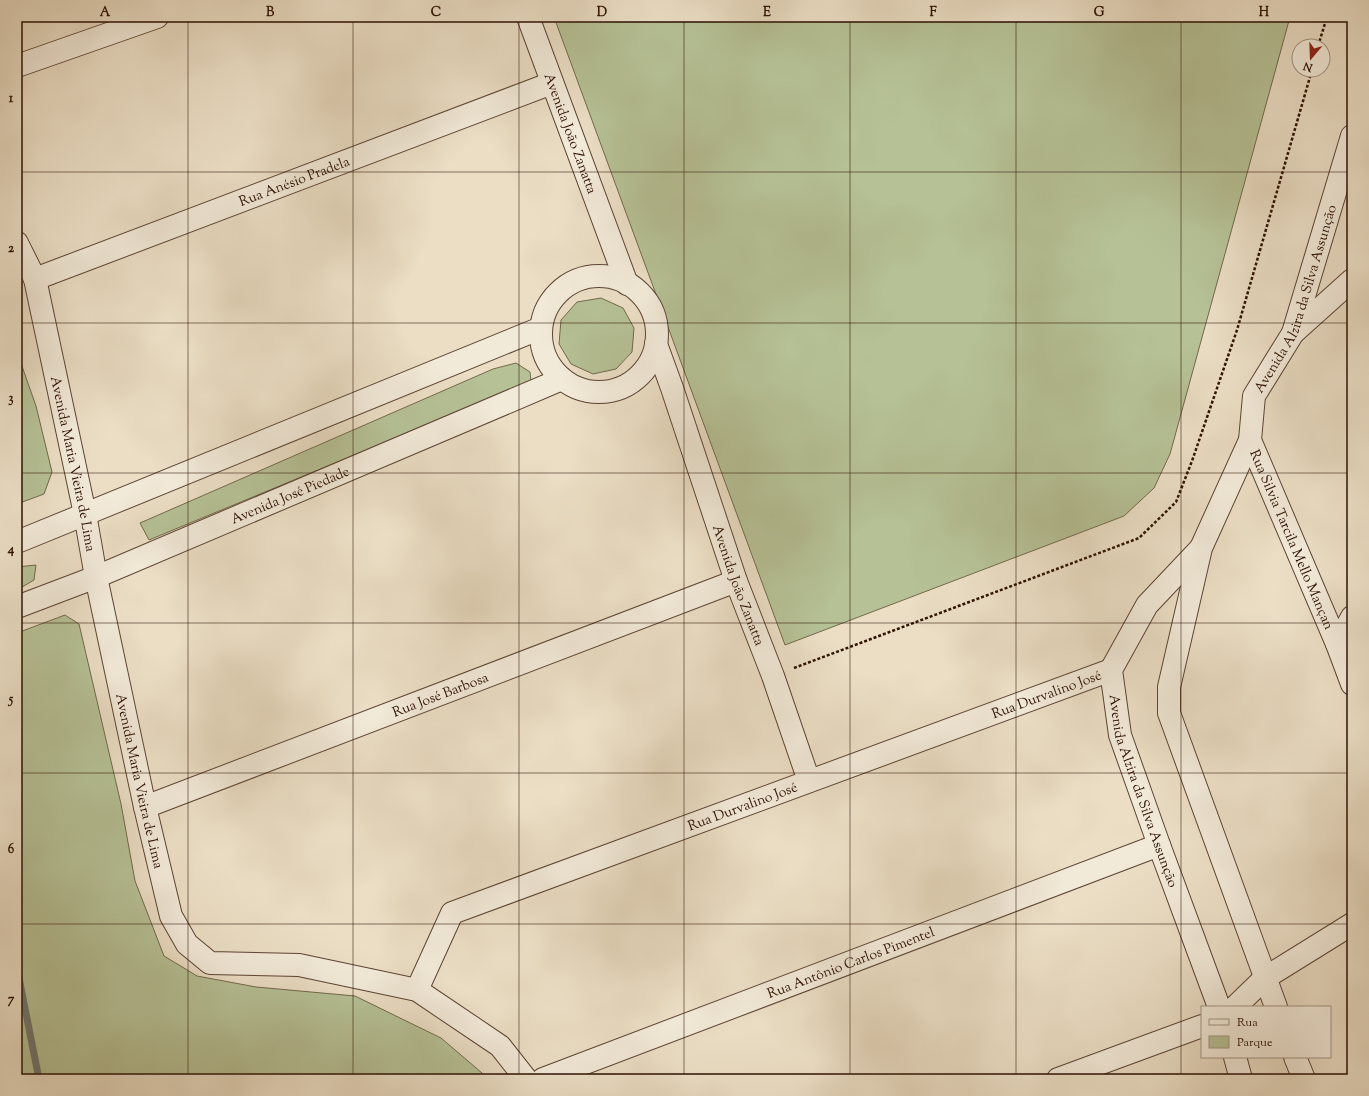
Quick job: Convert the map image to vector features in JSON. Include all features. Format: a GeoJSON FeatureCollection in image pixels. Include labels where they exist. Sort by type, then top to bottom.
{"type":"FeatureCollection","features":[{"type":"Feature","properties":{"kind":"street"},"geometry":{"type":"LineString","coordinates":[[17,66],[157,17]]}},
{"type":"Feature","properties":{"kind":"street","name":"Avenida João Zanatta"},"geometry":{"type":"LineString","coordinates":[[528,17],[627,284]]}},
{"type":"Feature","properties":{"kind":"street","name":"Rua Anésio Pradela"},"geometry":{"type":"LineString","coordinates":[[36,279],[552,84]]}},
{"type":"Feature","properties":{"kind":"street","name":"Avenida Alzira da Silva Assunção"},"geometry":{"type":"LineString","coordinates":[[1276,1006],[1169,713],[1169,687],[1201,548],[1250,440],[1254,396],[1293,333],[1352,136]]}},
{"type":"Feature","properties":{"kind":"street","name":"Avenida Maria Vieira de Lima"},"geometry":{"type":"LineString","coordinates":[[17,243],[36,279],[85,514],[96,577],[145,807],[172,916],[187,944],[210,963],[298,965],[417,990],[500,1046],[526,1079]]}},
{"type":"Feature","properties":{"kind":"street"},"geometry":{"type":"LineString","coordinates":[[590,277],[614,250]]}},
{"type":"Feature","properties":{"kind":"street"},"geometry":{"type":"LineString","coordinates":[[590,277],[609,277],[627,284],[641,295],[652,310],[657,327],[656,344],[651,360],[642,374],[628,385],[612,391],[594,392],[577,388],[562,379],[549,364],[542,347],[541,328],[546,310],[557,294],[572,283],[590,277]]}},
{"type":"Feature","properties":{"kind":"street"},"geometry":{"type":"LineString","coordinates":[[1293,333],[1352,280]]}},
{"type":"Feature","properties":{"kind":"street"},"geometry":{"type":"LineString","coordinates":[[17,542],[541,328]]}},
{"type":"Feature","properties":{"kind":"street","name":"Avenida João Zanatta"},"geometry":{"type":"LineString","coordinates":[[656,344],[736,581],[772,676],[809,781]]}},
{"type":"Feature","properties":{"kind":"street"},"geometry":{"type":"LineString","coordinates":[[642,374],[672,388]]}},
{"type":"Feature","properties":{"kind":"street","name":"Avenida José Piedade"},"geometry":{"type":"LineString","coordinates":[[17,607],[96,577],[562,379]]}},
{"type":"Feature","properties":{"kind":"street","name":"Rua Silvia Tarcila Mello Mançan"},"geometry":{"type":"LineString","coordinates":[[1250,440],[1337,644],[1352,684]]}},
{"type":"Feature","properties":{"kind":"street","name":"Avenida Alzira da Silva Assunção"},"geometry":{"type":"LineString","coordinates":[[1201,548],[1147,605],[1111,670],[1120,735],[1219,1006]]}},
{"type":"Feature","properties":{"kind":"street","name":"Rua José Barbosa"},"geometry":{"type":"LineString","coordinates":[[145,807],[736,581]]}},
{"type":"Feature","properties":{"kind":"street"},"geometry":{"type":"LineString","coordinates":[[1337,644],[1352,617]]}},
{"type":"Feature","properties":{"kind":"street","name":"Rua Durvalino José"},"geometry":{"type":"LineString","coordinates":[[417,990],[452,914],[1111,670]]}},
{"type":"Feature","properties":{"kind":"street","name":"Rua Antônio Carlos Pimentel"},"geometry":{"type":"LineString","coordinates":[[543,1079],[1159,845]]}},
{"type":"Feature","properties":{"kind":"street"},"geometry":{"type":"LineString","coordinates":[[1236,1006],[1265,978],[1352,924]]}},
{"type":"Feature","properties":{"kind":"street"},"geometry":{"type":"LineString","coordinates":[[1058,1079],[1201,1026]]}},
{"type":"Feature","properties":{"kind":"street"},"geometry":{"type":"LineString","coordinates":[[1235,1058],[1241,1079]]}},
{"type":"Feature","properties":{"kind":"street"},"geometry":{"type":"LineString","coordinates":[[1295,1058],[1304,1079]]}},
{"type":"Feature","properties":{"kind":"path"},"geometry":{"type":"LineString","coordinates":[[1320,38],[1327,17]]}},
{"type":"Feature","properties":{"kind":"path"},"geometry":{"type":"LineString","coordinates":[[772,676],[1139,538],[1176,502],[1237,330],[1310,78]]}},
{"type":"Feature","properties":{"kind":"green space"},"geometry":{"type":"Polygon","coordinates":[[[554,17],[1290,17],[1170,454],[1154,488],[1124,516],[785,645],[554,17]]]}},
{"type":"Feature","properties":{"kind":"green space"},"geometry":{"type":"Polygon","coordinates":[[[601,298],[623,308],[634,328],[632,352],[616,369],[593,374],[571,364],[559,344],[561,320],[577,302],[601,298]]]}},
{"type":"Feature","properties":{"kind":"green space"},"geometry":{"type":"Polygon","coordinates":[[[17,352],[36,406],[52,472],[44,494],[17,504],[17,352]]]}},
{"type":"Feature","properties":{"kind":"green space"},"geometry":{"type":"Polygon","coordinates":[[[516,363],[530,372],[531,382],[149,540],[140,523],[493,369],[516,363]]]}},
{"type":"Feature","properties":{"kind":"green space"},"geometry":{"type":"Polygon","coordinates":[[[36,565],[34,580],[17,590],[17,567],[36,565]]]}},
{"type":"Feature","properties":{"kind":"green space"},"geometry":{"type":"Polygon","coordinates":[[[65,615],[79,624],[121,804],[135,881],[164,956],[197,976],[256,987],[355,996],[441,1038],[489,1079],[17,1079],[17,633],[65,615]]]}},
{"type":"Feature","properties":{"kind":"waterway"},"geometry":{"type":"LineString","coordinates":[[17,968],[39,1079]]}}]}
